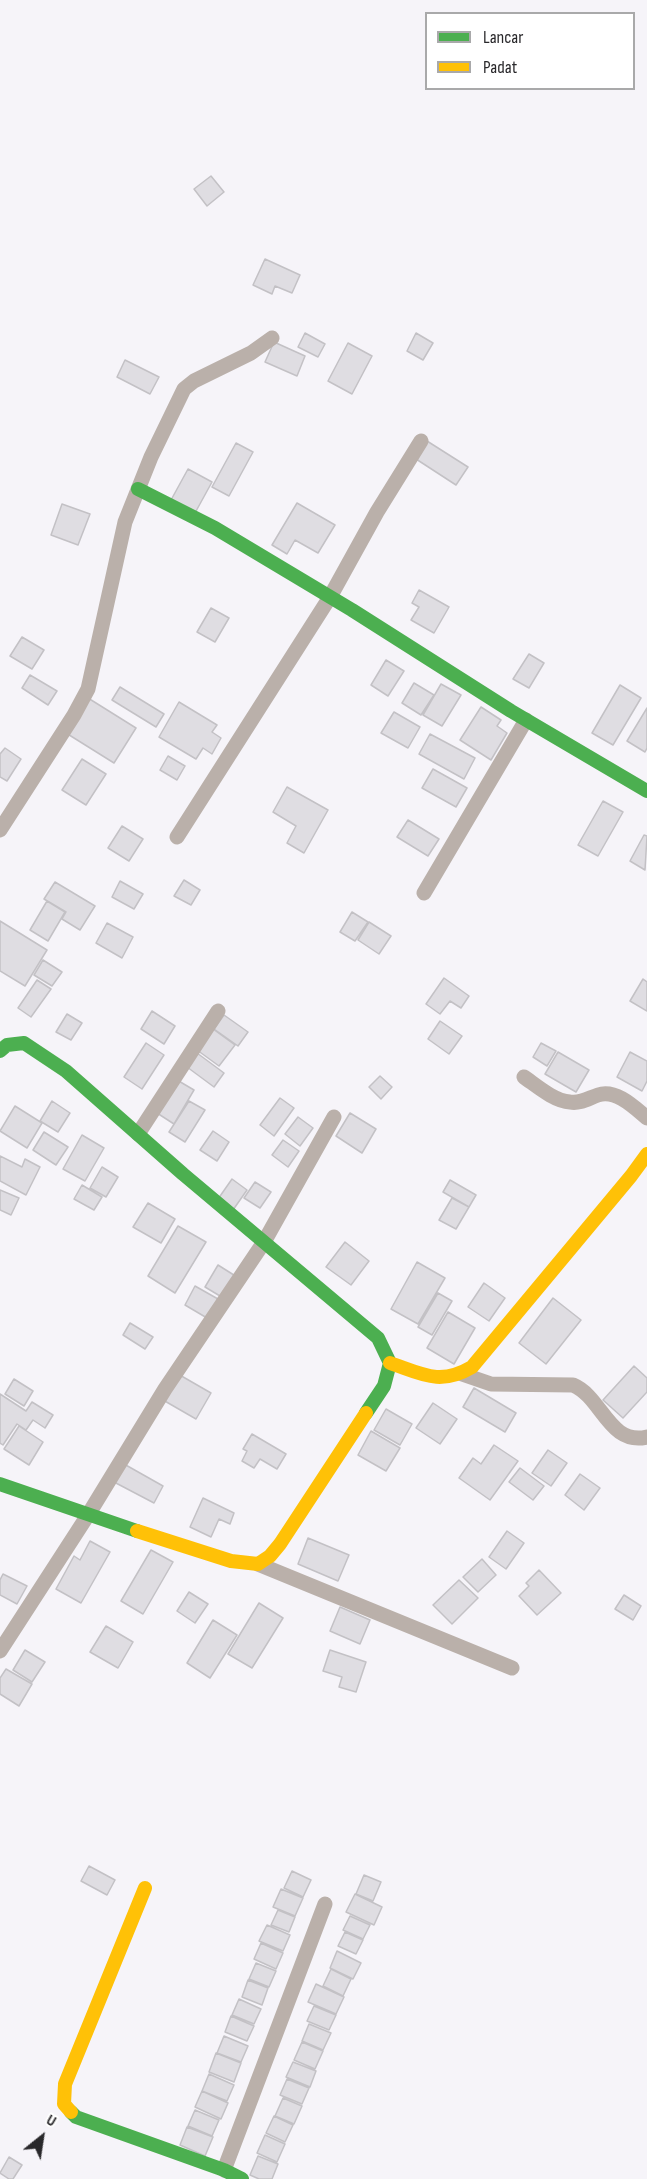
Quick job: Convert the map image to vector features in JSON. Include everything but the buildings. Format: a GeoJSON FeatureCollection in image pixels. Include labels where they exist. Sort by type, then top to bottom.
{"type":"FeatureCollection","features":[{"type":"Feature","properties":{"kind":"street"},"geometry":{"type":"LineString","coordinates":[[0,830],[74,715],[88,689],[125,522],[184,389],[194,381],[251,353],[272,338]]}},
{"type":"Feature","properties":{"kind":"street"},"geometry":{"type":"LineString","coordinates":[[177,837],[330,597],[377,512],[421,441]]}},
{"type":"Feature","properties":{"kind":"street"},"geometry":{"type":"LineString","coordinates":[[138,489],[215,528],[526,720],[647,791]]}},
{"type":"Feature","properties":{"kind":"street"},"geometry":{"type":"LineString","coordinates":[[424,893],[526,720]]}},
{"type":"Feature","properties":{"kind":"street"},"geometry":{"type":"LineString","coordinates":[[138,1134],[218,1011]]}},
{"type":"Feature","properties":{"kind":"street"},"geometry":{"type":"LineString","coordinates":[[0,1051],[7,1045],[24,1043],[66,1071],[378,1338],[390,1363],[384,1386],[280,1544],[270,1556],[258,1564]]}},
{"type":"Feature","properties":{"kind":"street"},"geometry":{"type":"LineString","coordinates":[[524,1077],[553,1096],[570,1102],[601,1094],[618,1097],[647,1118]]}},
{"type":"Feature","properties":{"kind":"street"},"geometry":{"type":"LineString","coordinates":[[0,1651],[88,1515],[165,1389],[264,1242],[334,1117]]}},
{"type":"Feature","properties":{"kind":"street"},"geometry":{"type":"LineString","coordinates":[[390,1363],[436,1379],[452,1379],[472,1367],[647,1154]]}},
{"type":"Feature","properties":{"kind":"street"},"geometry":{"type":"LineString","coordinates":[[462,1374],[491,1384],[573,1385],[582,1389],[589,1396],[615,1429],[629,1438],[647,1437]]}},
{"type":"Feature","properties":{"kind":"street"},"geometry":{"type":"LineString","coordinates":[[0,1484],[231,1561],[258,1564],[512,1668]]}},
{"type":"Feature","properties":{"kind":"street"},"geometry":{"type":"LineString","coordinates":[[145,1888],[65,2084],[64,2104],[76,2116],[224,2170],[242,2179]]}},
{"type":"Feature","properties":{"kind":"street"},"geometry":{"type":"LineString","coordinates":[[224,2170],[325,1904]]}},
{"type":"Feature","properties":{"kind":"traffic: fast"},"geometry":{"type":"LineString","coordinates":[[138,489],[215,528],[352,610],[511,711],[647,791]]}},
{"type":"Feature","properties":{"kind":"traffic: fast"},"geometry":{"type":"LineString","coordinates":[[0,1051],[7,1045],[24,1043],[66,1071],[183,1174],[378,1338],[390,1363],[384,1386],[366,1413]]}},
{"type":"Feature","properties":{"kind":"traffic: fast"},"geometry":{"type":"LineString","coordinates":[[0,1484],[137,1531]]}},
{"type":"Feature","properties":{"kind":"traffic: fast"},"geometry":{"type":"LineString","coordinates":[[71,2112],[76,2117],[224,2170],[242,2179]]}},
{"type":"Feature","properties":{"kind":"traffic: slow"},"geometry":{"type":"LineString","coordinates":[[390,1363],[422,1374],[440,1377],[461,1373],[472,1367],[647,1154]]}},
{"type":"Feature","properties":{"kind":"traffic: slow"},"geometry":{"type":"LineString","coordinates":[[137,1531],[231,1561],[258,1564],[270,1556],[280,1544],[366,1413]]}},
{"type":"Feature","properties":{"kind":"traffic: slow"},"geometry":{"type":"LineString","coordinates":[[71,2112],[64,2104],[65,2084],[145,1888]]}}]}
